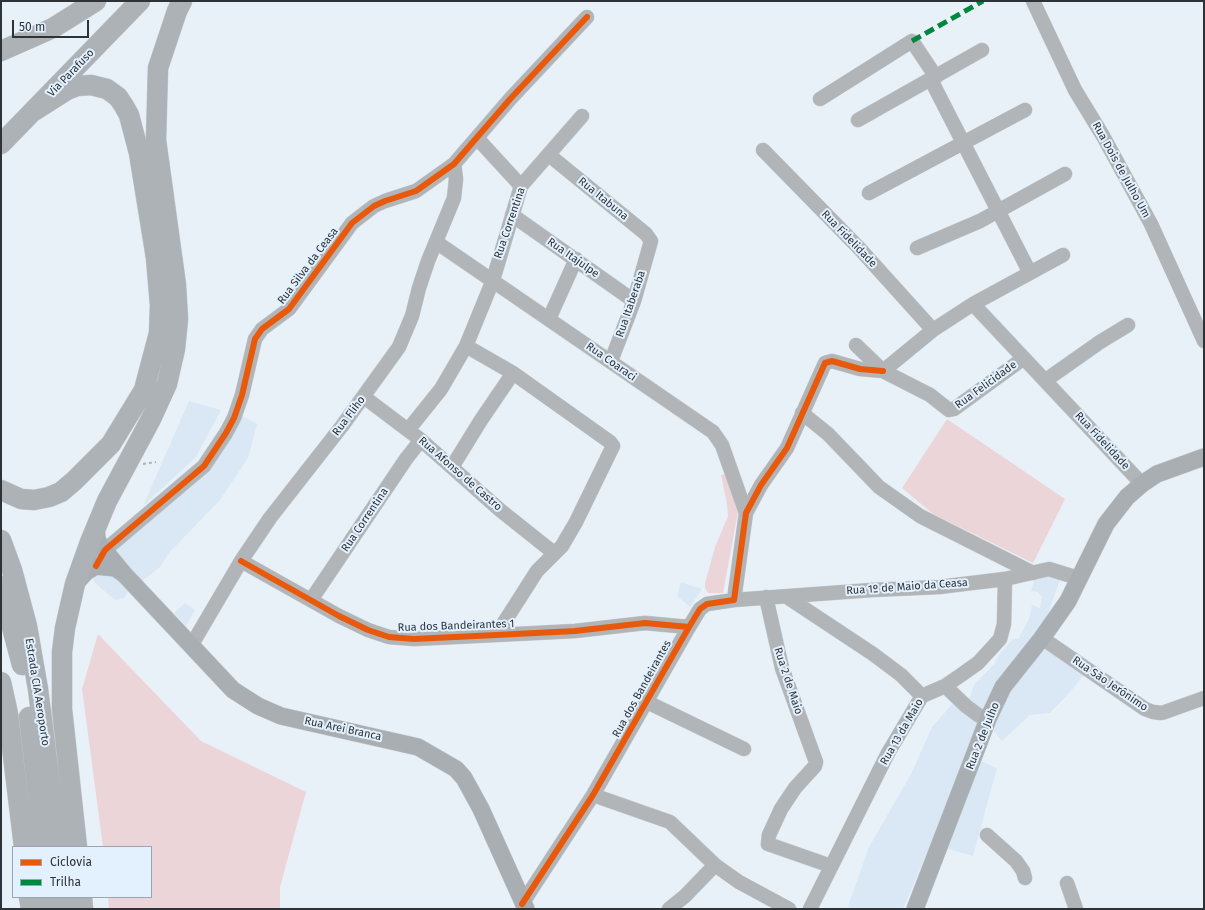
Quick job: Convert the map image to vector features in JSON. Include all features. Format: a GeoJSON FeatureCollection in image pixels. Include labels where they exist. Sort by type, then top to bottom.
{"type":"FeatureCollection","features":[{"type":"Feature","properties":{"kind":"highway"},"geometry":{"type":"LineString","coordinates":[[1,51],[53,28],[96,1]]}},
{"type":"Feature","properties":{"kind":"highway","name":"Via Parafuso"},"geometry":{"type":"LineString","coordinates":[[1,125],[123,1]]}},
{"type":"Feature","properties":{"kind":"highway","name":"Via Parafuso"},"geometry":{"type":"LineString","coordinates":[[1,144],[140,1]]}},
{"type":"Feature","properties":{"kind":"highway"},"geometry":{"type":"LineString","coordinates":[[77,846],[62,702],[64,640],[75,584],[96,527],[107,501],[152,419],[164,391],[175,349],[178,319],[176,286],[156,132],[158,68],[177,11],[182,1]]}},
{"type":"Feature","properties":{"kind":"highway"},"geometry":{"type":"LineString","coordinates":[[1,490],[21,499],[34,500],[49,497],[61,492],[85,470],[111,444],[144,390],[159,333],[160,305],[156,258],[139,153],[129,115],[124,106],[118,97],[107,89],[91,85],[77,86],[67,90],[34,111]]}},
{"type":"Feature","properties":{"kind":"highway","name":"Estrada CIA Aeroporto"},"geometry":{"type":"LineString","coordinates":[[1,540],[12,570],[27,626],[38,689],[58,846]]}},
{"type":"Feature","properties":{"kind":"highway","name":"Estrada CIA Aeroporto"},"geometry":{"type":"LineString","coordinates":[[1,586],[25,678],[36,789],[44,846]]}},
{"type":"Feature","properties":{"kind":"highway"},"geometry":{"type":"LineString","coordinates":[[1,682],[8,714],[24,846]]}},
{"type":"Feature","properties":{"kind":"highway"},"geometry":{"type":"LineString","coordinates":[[29,898],[31,909]]}},
{"type":"Feature","properties":{"kind":"highway"},"geometry":{"type":"LineString","coordinates":[[49,898],[50,909]]}},
{"type":"Feature","properties":{"kind":"highway"},"geometry":{"type":"LineString","coordinates":[[63,898],[64,909]]}},
{"type":"Feature","properties":{"kind":"highway"},"geometry":{"type":"LineString","coordinates":[[82,898],[83,909]]}},
{"type":"Feature","properties":{"kind":"main road","name":"Rua 2 de Julho"},"geometry":{"type":"LineString","coordinates":[[915,909],[988,719],[1003,687],[1042,638],[1068,601],[1078,578],[1106,524],[1127,497],[1142,484],[1158,474],[1204,456]]}},
{"type":"Feature","properties":{"kind":"main road","name":"Rua Arei Branca"},"geometry":{"type":"LineString","coordinates":[[96,527],[97,539],[124,574],[233,690],[258,706],[281,716],[418,747],[456,769],[464,778],[481,809],[524,906]]}},
{"type":"Feature","properties":{"kind":"main road","name":"Rua Arei Branca"},"geometry":{"type":"LineString","coordinates":[[96,566],[115,568],[124,574]]}},
{"type":"Feature","properties":{"kind":"main road"},"geometry":{"type":"LineString","coordinates":[[75,584],[86,572],[96,566]]}},
{"type":"Feature","properties":{"kind":"street","name":"Rua Dois de Julho Um"},"geometry":{"type":"LineString","coordinates":[[1033,1],[1075,90],[1103,136],[1151,224],[1204,341]]}},
{"type":"Feature","properties":{"kind":"street","name":"Rua Silva da Ceasa"},"geometry":{"type":"LineString","coordinates":[[96,566],[105,550],[204,466],[223,439],[234,418],[242,395],[255,339],[262,329],[289,309],[352,223],[374,206],[416,191],[454,164],[587,17]]}},
{"type":"Feature","properties":{"kind":"street"},"geometry":{"type":"LineString","coordinates":[[820,99],[912,41],[933,79],[998,212],[1030,273]]}},
{"type":"Feature","properties":{"kind":"street"},"geometry":{"type":"LineString","coordinates":[[858,120],[982,50]]}},
{"type":"Feature","properties":{"kind":"street"},"geometry":{"type":"LineString","coordinates":[[869,193],[1025,110]]}},
{"type":"Feature","properties":{"kind":"street","name":"Rua Correntina"},"geometry":{"type":"LineString","coordinates":[[408,430],[440,389],[466,346],[493,280],[521,186],[582,116]]}},
{"type":"Feature","properties":{"kind":"street"},"geometry":{"type":"LineString","coordinates":[[477,138],[521,186]]}},
{"type":"Feature","properties":{"kind":"street","name":"Rua Fidelidade"},"geometry":{"type":"LineString","coordinates":[[763,150],[859,248],[933,330]]}},
{"type":"Feature","properties":{"kind":"street","name":"Rua Itabuna"},"geometry":{"type":"LineString","coordinates":[[549,155],[646,234],[650,241],[650,246]]}},
{"type":"Feature","properties":{"kind":"street","name":"Rua Fliho"},"geometry":{"type":"LineString","coordinates":[[191,646],[241,561],[270,518],[364,397],[391,360],[407,331],[419,288],[455,194],[456,179],[454,164]]}},
{"type":"Feature","properties":{"kind":"street"},"geometry":{"type":"LineString","coordinates":[[917,248],[998,212],[1065,174]]}},
{"type":"Feature","properties":{"kind":"street","name":"Rua Itajulpe"},"geometry":{"type":"LineString","coordinates":[[512,215],[634,301]]}},
{"type":"Feature","properties":{"kind":"street","name":"Rua Coaraci"},"geometry":{"type":"LineString","coordinates":[[436,242],[713,432],[719,438],[746,513]]}},
{"type":"Feature","properties":{"kind":"street","name":"Rua Itaberaba"},"geometry":{"type":"LineString","coordinates":[[611,361],[634,301],[650,246]]}},
{"type":"Feature","properties":{"kind":"street"},"geometry":{"type":"LineString","coordinates":[[734,600],[746,513],[761,484],[787,448],[824,365],[829,361],[860,369],[883,371],[933,330],[973,304],[1063,255]]}},
{"type":"Feature","properties":{"kind":"street"},"geometry":{"type":"LineString","coordinates":[[549,319],[576,259]]}},
{"type":"Feature","properties":{"kind":"street","name":"Rua Fidelidade"},"geometry":{"type":"LineString","coordinates":[[973,304],[1142,484]]}},
{"type":"Feature","properties":{"kind":"street"},"geometry":{"type":"LineString","coordinates":[[1046,380],[1100,342],[1128,325]]}},
{"type":"Feature","properties":{"kind":"street"},"geometry":{"type":"LineString","coordinates":[[856,345],[883,371]]}},
{"type":"Feature","properties":{"kind":"street"},"geometry":{"type":"LineString","coordinates":[[466,346],[514,373],[610,442],[613,446],[576,522],[562,546],[537,571],[496,635]]}},
{"type":"Feature","properties":{"kind":"street","name":"Rua Felicidade"},"geometry":{"type":"LineString","coordinates":[[883,371],[930,395],[947,410],[954,409],[1024,358]]}},
{"type":"Feature","properties":{"kind":"street"},"geometry":{"type":"LineString","coordinates":[[452,467],[514,373]]}},
{"type":"Feature","properties":{"kind":"street","name":"Rua Afonso de Castro"},"geometry":{"type":"LineString","coordinates":[[364,397],[421,440],[500,510],[554,553]]}},
{"type":"Feature","properties":{"kind":"street"},"geometry":{"type":"LineString","coordinates":[[802,413],[828,434],[879,487],[920,516],[1033,573]]}},
{"type":"Feature","properties":{"kind":"street","name":"Rua Correntina"},"geometry":{"type":"LineString","coordinates":[[312,600],[406,459],[421,440]]}},
{"type":"Feature","properties":{"kind":"street","name":"Rua dos Bandeirantes 1"},"geometry":{"type":"LineString","coordinates":[[241,561],[368,630],[389,637],[414,639],[496,635],[575,630],[645,622],[689,627]]}},
{"type":"Feature","properties":{"kind":"street","name":"Rua 1º de Maio da Ceasa"},"geometry":{"type":"LineString","coordinates":[[734,600],[872,590],[939,587],[1005,579],[1048,570],[1056,570],[1078,578]]}},
{"type":"Feature","properties":{"kind":"street","name":"Rua 13 da Maio"},"geometry":{"type":"LineString","coordinates":[[810,909],[888,753],[922,696],[945,686],[978,663],[1000,639],[1004,624],[1005,579]]}},
{"type":"Feature","properties":{"kind":"street","name":"Rua 2 de Maio"},"geometry":{"type":"LineString","coordinates":[[766,597],[782,668],[816,762],[815,766],[795,788],[781,809],[767,843],[769,846],[832,866]]}},
{"type":"Feature","properties":{"kind":"street"},"geometry":{"type":"LineString","coordinates":[[787,597],[873,654],[901,675],[922,696]]}},
{"type":"Feature","properties":{"kind":"street","name":"Rua dos Bandeirantes"},"geometry":{"type":"LineString","coordinates":[[524,906],[594,795],[700,609],[707,604],[734,600]]}},
{"type":"Feature","properties":{"kind":"street","name":"Rua São Jerônimo"},"geometry":{"type":"LineString","coordinates":[[1042,638],[1145,709],[1153,712],[1162,713],[1204,698]]}},
{"type":"Feature","properties":{"kind":"street"},"geometry":{"type":"LineString","coordinates":[[945,686],[966,706],[978,715],[988,719]]}},
{"type":"Feature","properties":{"kind":"street"},"geometry":{"type":"LineString","coordinates":[[647,702],[744,749]]}},
{"type":"Feature","properties":{"kind":"street"},"geometry":{"type":"LineString","coordinates":[[594,795],[670,822],[715,865],[739,882],[789,909]]}},
{"type":"Feature","properties":{"kind":"street"},"geometry":{"type":"LineString","coordinates":[[987,835],[1016,861],[1023,871],[1025,878]]}},
{"type":"Feature","properties":{"kind":"street"},"geometry":{"type":"LineString","coordinates":[[669,909],[690,892],[715,865]]}},
{"type":"Feature","properties":{"kind":"street"},"geometry":{"type":"LineString","coordinates":[[1067,883],[1076,909]]}},
{"type":"Feature","properties":{"kind":"shaded area"},"geometry":{"type":"Polygon","coordinates":[[[189,401],[221,410],[196,457],[143,506],[189,401]]]}},
{"type":"Feature","properties":{"kind":"shaded area"},"geometry":{"type":"Polygon","coordinates":[[[239,414],[257,424],[248,458],[220,500],[169,553],[160,567],[141,582],[112,549],[209,469],[226,446],[239,414]]]}},
{"type":"Feature","properties":{"kind":"shaded area"},"geometry":{"type":"Polygon","coordinates":[[[947,419],[1065,499],[1033,563],[933,514],[902,488],[947,419]]]}},
{"type":"Feature","properties":{"kind":"shaded area"},"geometry":{"type":"Polygon","coordinates":[[[728,473],[738,512],[723,593],[708,593],[705,588],[705,583],[715,547],[728,516],[721,475],[728,473]]]}},
{"type":"Feature","properties":{"kind":"shaded area"},"geometry":{"type":"Polygon","coordinates":[[[104,569],[131,587],[124,598],[115,600],[96,584],[91,575],[104,569]]]}},
{"type":"Feature","properties":{"kind":"shaded area"},"geometry":{"type":"Polygon","coordinates":[[[1050,572],[1061,577],[1046,620],[998,680],[983,710],[968,702],[974,685],[994,664],[1000,653],[1013,639],[1018,639],[1029,619],[1032,605],[1040,608],[1042,597],[1038,592],[1031,591],[1036,575],[1050,572]]]}},
{"type":"Feature","properties":{"kind":"shaded area"},"geometry":{"type":"Polygon","coordinates":[[[681,582],[702,589],[690,607],[677,596],[681,582]]]}},
{"type":"Feature","properties":{"kind":"shaded area"},"geometry":{"type":"Polygon","coordinates":[[[185,603],[195,610],[186,626],[174,613],[185,603]]]}},
{"type":"Feature","properties":{"kind":"shaded area"},"geometry":{"type":"Polygon","coordinates":[[[98,634],[201,741],[306,792],[280,887],[280,909],[109,909],[108,898],[152,898],[152,846],[103,846],[82,689],[98,634]]]}},
{"type":"Feature","properties":{"kind":"shaded area"},"geometry":{"type":"Polygon","coordinates":[[[1045,644],[1086,672],[1071,691],[1050,713],[1030,715],[1002,741],[991,728],[1005,695],[1045,644]]]}},
{"type":"Feature","properties":{"kind":"shaded area"},"geometry":{"type":"Polygon","coordinates":[[[954,702],[983,722],[903,909],[847,909],[869,847],[911,774],[932,727],[954,702]]]}},
{"type":"Feature","properties":{"kind":"shaded area"},"geometry":{"type":"Polygon","coordinates":[[[978,760],[997,768],[973,856],[944,848],[978,760]]]}},
{"type":"Feature","properties":{"kind":"marked path"},"geometry":{"type":"LineString","coordinates":[[912,41],[983,1]]}},
{"type":"Feature","properties":{"kind":"cycle path"},"geometry":{"type":"LineString","coordinates":[[96,566],[105,550],[204,466],[234,418],[242,395],[255,339],[262,329],[289,309],[352,223],[374,206],[416,191],[454,164],[511,98],[587,17]]}},
{"type":"Feature","properties":{"kind":"cycle path"},"geometry":{"type":"LineString","coordinates":[[522,904],[593,795],[700,609],[707,604],[734,600],[746,513],[761,485],[787,448],[825,363],[832,361],[860,369],[883,371]]}},
{"type":"Feature","properties":{"kind":"cycle path"},"geometry":{"type":"LineString","coordinates":[[241,561],[339,616],[368,630],[389,637],[414,639],[575,631],[645,623],[689,627]]}}]}
